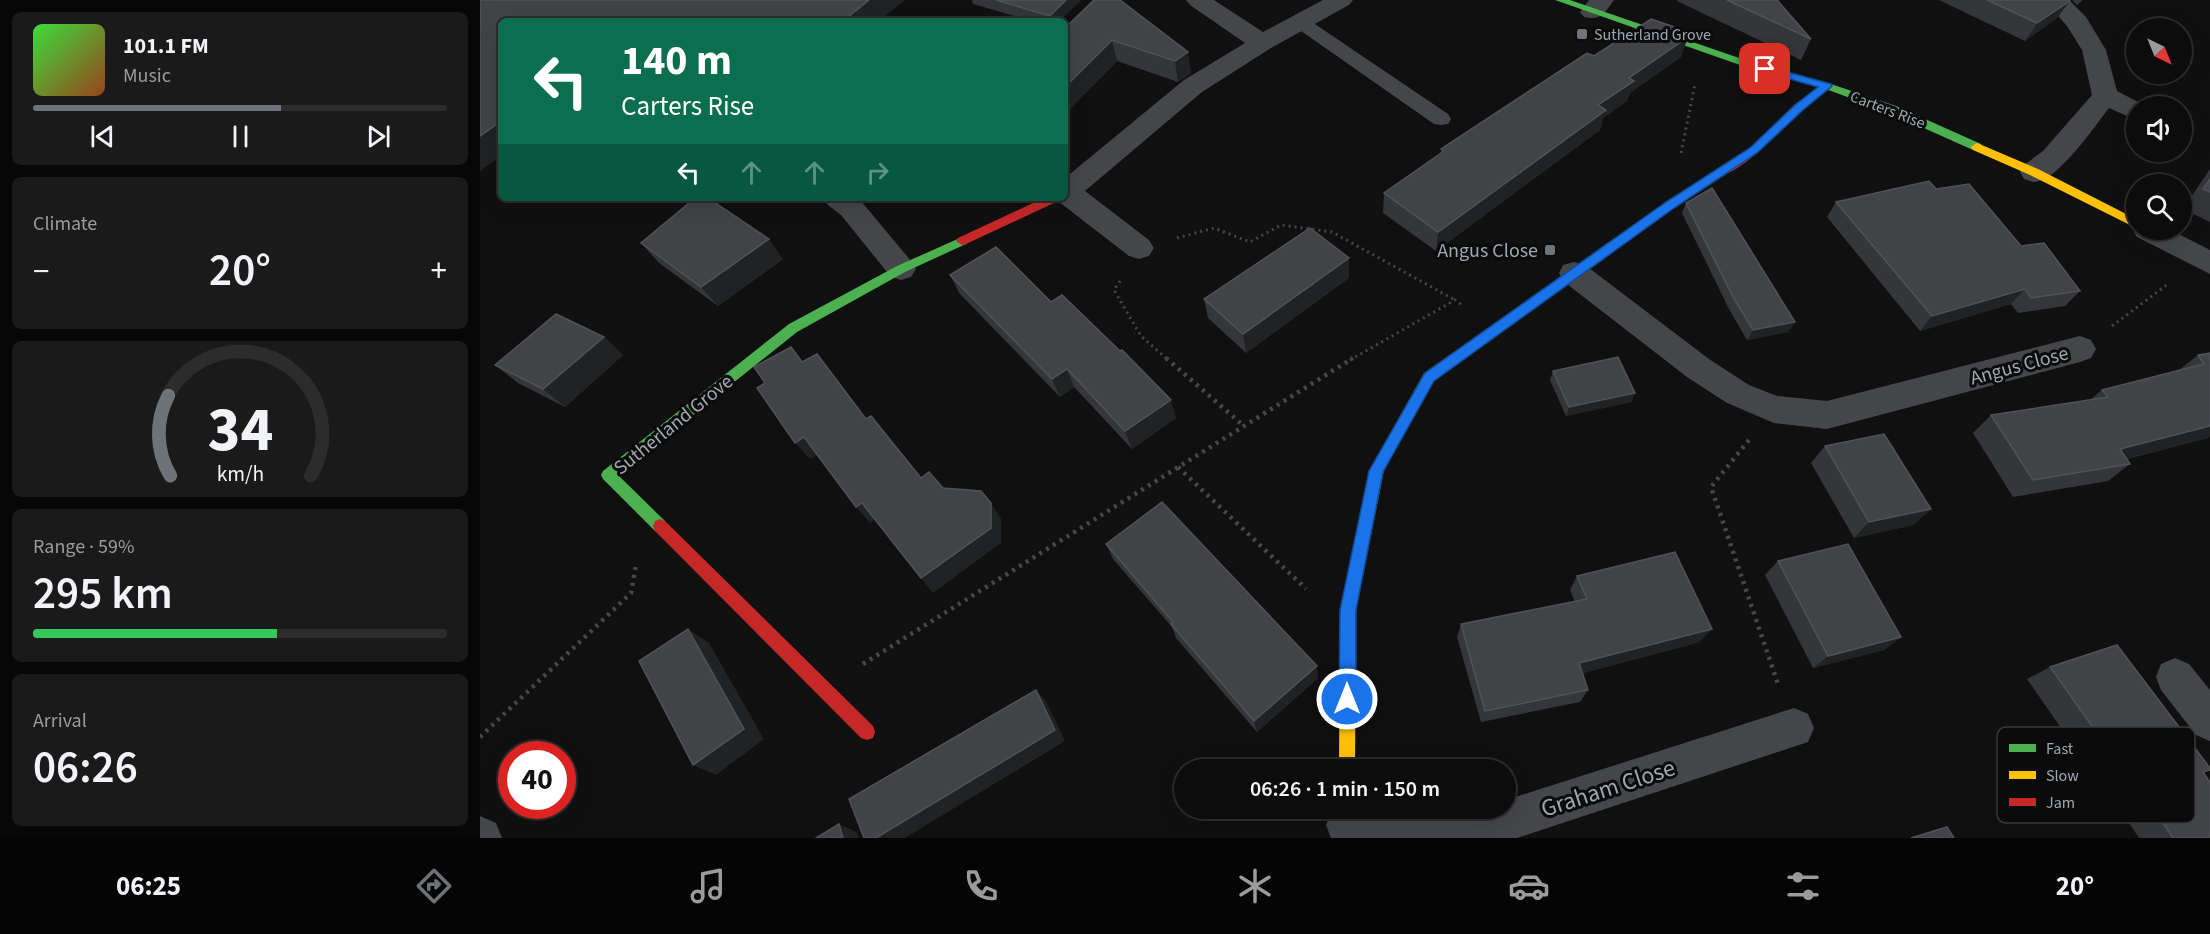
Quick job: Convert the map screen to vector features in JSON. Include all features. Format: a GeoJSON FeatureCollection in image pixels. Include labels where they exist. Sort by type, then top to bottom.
{"type":"FeatureCollection","features":[{"type":"Feature","properties":{"kind":"street"},"geometry":{"type":"LineString","coordinates":[[1198,0],[1262,43]]}},
{"type":"Feature","properties":{"kind":"street","name":"Sutherland Grove"},"geometry":{"type":"LineString","coordinates":[[1068,189],[1192,86],[1262,43],[1341,0]]}},
{"type":"Feature","properties":{"kind":"street","name":"Carters Rise"},"geometry":{"type":"LineString","coordinates":[[1560,0],[1597,6],[1744,63],[1827,86],[1892,109],[2034,172],[2126,219]]}},
{"type":"Feature","properties":{"kind":"street"},"geometry":{"type":"LineString","coordinates":[[2056,0],[2077,22],[2094,50],[2105,96]]}},
{"type":"Feature","properties":{"kind":"street"},"geometry":{"type":"LineString","coordinates":[[1347,759],[1348,610],[1376,471],[1429,377],[1670,205],[1754,151],[1799,107],[1827,86]]}},
{"type":"Feature","properties":{"kind":"street"},"geometry":{"type":"LineString","coordinates":[[2105,96],[2126,106]]}},
{"type":"Feature","properties":{"kind":"street"},"geometry":{"type":"LineString","coordinates":[[2034,172],[2053,158],[2105,96]]}},
{"type":"Feature","properties":{"kind":"street"},"geometry":{"type":"LineString","coordinates":[[1068,198],[1139,248]]}},
{"type":"Feature","properties":{"kind":"street"},"geometry":{"type":"LineString","coordinates":[[842,201],[851,208],[901,269]]}},
{"type":"Feature","properties":{"kind":"street","name":"Sutherland Grove"},"geometry":{"type":"LineString","coordinates":[[867,732],[608,475],[793,328],[901,269],[1047,201]]}},
{"type":"Feature","properties":{"kind":"street"},"geometry":{"type":"LineString","coordinates":[[2165,240],[2206,261]]}},
{"type":"Feature","properties":{"kind":"street","name":"Angus Close"},"geometry":{"type":"LineString","coordinates":[[1574,273],[1698,368],[1738,394],[1774,409],[1827,415],[2080,349]]}},
{"type":"Feature","properties":{"kind":"street"},"geometry":{"type":"LineString","coordinates":[[2175,677],[2210,721]]}},
{"type":"Feature","properties":{"kind":"street","name":"Graham Close"},"geometry":{"type":"LineString","coordinates":[[1347,824],[1485,827],[1794,728]]}},
{"type":"Feature","properties":{"kind":"lane"},"geometry":{"type":"LineString","coordinates":[[1300,22],[1441,119]]}},
{"type":"Feature","properties":{"kind":"path"},"geometry":{"type":"LineString","coordinates":[[1670,205],[1703,48]]}},
{"type":"Feature","properties":{"kind":"path"},"geometry":{"type":"LineString","coordinates":[[1244,426],[1141,336],[1114,290],[1139,248],[1214,228],[1250,242],[1281,225],[1332,232],[1455,300],[1494,330]]}},
{"type":"Feature","properties":{"kind":"path"},"geometry":{"type":"LineString","coordinates":[[2080,349],[2206,261]]}},
{"type":"Feature","properties":{"kind":"path"},"geometry":{"type":"LineString","coordinates":[[824,688],[1358,355],[1455,300]]}},
{"type":"Feature","properties":{"kind":"path"},"geometry":{"type":"LineString","coordinates":[[1774,409],[1711,487],[1794,728]]}},
{"type":"Feature","properties":{"kind":"path"},"geometry":{"type":"LineString","coordinates":[[1178,467],[1348,629]]}},
{"type":"Feature","properties":{"kind":"path"},"geometry":{"type":"LineString","coordinates":[[480,737],[631,593],[645,512]]}},
{"type":"Feature","properties":{"kind":"building"},"geometry":{"type":"Polygon","coordinates":[[[480,0],[869,0],[847,18],[498,18],[498,123],[480,136],[480,0]]]}},
{"type":"Feature","properties":{"kind":"building"},"geometry":{"type":"Polygon","coordinates":[[[996,0],[1066,0],[1050,16],[996,0]]]}},
{"type":"Feature","properties":{"kind":"building"},"geometry":{"type":"Polygon","coordinates":[[[1094,0],[1120,0],[1188,52],[1175,61],[1112,40],[1068,84],[1068,25],[1094,0]]]}},
{"type":"Feature","properties":{"kind":"building"},"geometry":{"type":"Polygon","coordinates":[[[1727,0],[1777,0],[1811,39],[1727,0]]]}},
{"type":"Feature","properties":{"kind":"building"},"geometry":{"type":"Polygon","coordinates":[[[1987,0],[2069,0],[2070,1],[2037,23],[1987,0]]]}},
{"type":"Feature","properties":{"kind":"building"},"geometry":{"type":"Polygon","coordinates":[[[1651,19],[1683,30],[1688,37],[1629,78],[1634,81],[1598,105],[1606,110],[1438,232],[1384,193],[1444,151],[1441,149],[1587,53],[1594,56],[1651,19]]]}},
{"type":"Feature","properties":{"kind":"building"},"geometry":{"type":"Polygon","coordinates":[[[2210,179],[2210,192],[2203,189],[2210,179]]]}},
{"type":"Feature","properties":{"kind":"building"},"geometry":{"type":"Polygon","coordinates":[[[1929,181],[1936,189],[1969,184],[2021,246],[2044,243],[2080,291],[2031,298],[2025,289],[1932,316],[1836,202],[1929,181]]]}},
{"type":"Feature","properties":{"kind":"building"},"geometry":{"type":"Polygon","coordinates":[[[1712,188],[1795,322],[1753,330],[1734,299],[1686,203],[1712,188]]]}},
{"type":"Feature","properties":{"kind":"building"},"geometry":{"type":"Polygon","coordinates":[[[691,201],[712,201],[769,239],[701,287],[641,243],[691,201]]]}},
{"type":"Feature","properties":{"kind":"building"},"geometry":{"type":"Polygon","coordinates":[[[1310,228],[1349,258],[1243,334],[1204,299],[1310,228]]]}},
{"type":"Feature","properties":{"kind":"building"},"geometry":{"type":"Polygon","coordinates":[[[996,247],[1051,302],[1062,295],[1120,351],[1122,350],[1171,400],[1125,431],[1067,369],[1052,379],[950,275],[996,247]]]}},
{"type":"Feature","properties":{"kind":"building"},"geometry":{"type":"Polygon","coordinates":[[[556,314],[604,337],[543,389],[495,365],[556,314]]]}},
{"type":"Feature","properties":{"kind":"building"},"geometry":{"type":"Polygon","coordinates":[[[791,347],[802,362],[817,354],[866,419],[871,416],[921,478],[929,472],[943,488],[981,491],[991,503],[991,528],[921,578],[862,503],[856,507],[804,437],[795,443],[757,388],[765,383],[754,367],[791,347]]]}},
{"type":"Feature","properties":{"kind":"building"},"geometry":{"type":"Polygon","coordinates":[[[2210,353],[2210,426],[2120,449],[2130,464],[2033,480],[1991,415],[2108,397],[2102,390],[2204,364],[2198,355],[2210,353]]]}},
{"type":"Feature","properties":{"kind":"building"},"geometry":{"type":"Polygon","coordinates":[[[1618,357],[1635,393],[1569,407],[1553,371],[1618,357]]]}},
{"type":"Feature","properties":{"kind":"building"},"geometry":{"type":"Polygon","coordinates":[[[1884,434],[1931,509],[1869,522],[1825,446],[1884,434]]]}},
{"type":"Feature","properties":{"kind":"building"},"geometry":{"type":"Polygon","coordinates":[[[1162,502],[1317,666],[1254,721],[1106,544],[1162,502]]]}},
{"type":"Feature","properties":{"kind":"building"},"geometry":{"type":"Polygon","coordinates":[[[1848,544],[1901,637],[1828,656],[1778,561],[1848,544]]]}},
{"type":"Feature","properties":{"kind":"building"},"geometry":{"type":"Polygon","coordinates":[[[1675,552],[1712,629],[1579,663],[1588,690],[1485,711],[1461,624],[1587,599],[1577,576],[1675,552]]]}},
{"type":"Feature","properties":{"kind":"building"},"geometry":{"type":"Polygon","coordinates":[[[688,629],[744,729],[693,765],[639,661],[688,629]]]}},
{"type":"Feature","properties":{"kind":"building"},"geometry":{"type":"Polygon","coordinates":[[[2117,645],[2179,727],[2093,727],[2050,667],[2117,645]]]}},
{"type":"Feature","properties":{"kind":"building"},"geometry":{"type":"Polygon","coordinates":[[[1036,690],[1055,730],[876,838],[864,838],[849,799],[1036,690]]]}},
{"type":"Feature","properties":{"kind":"building"},"geometry":{"type":"Polygon","coordinates":[[[2195,748],[2210,768],[2203,772],[2210,782],[2210,838],[2173,838],[2163,823],[2195,823],[2195,748]]]}},
{"type":"Feature","properties":{"kind":"building"},"geometry":{"type":"Polygon","coordinates":[[[839,824],[843,838],[816,838],[839,824]]]}},
{"type":"Feature","properties":{"kind":"building"},"geometry":{"type":"Polygon","coordinates":[[[1947,827],[1954,838],[1911,838],[1947,827]]]}},
{"type":"Feature","properties":{"kind":"traffic: fast"},"geometry":{"type":"LineString","coordinates":[[1560,0],[1744,63],[1827,86],[1892,109],[1977,147]]}},
{"type":"Feature","properties":{"kind":"traffic: fast"},"geometry":{"type":"LineString","coordinates":[[1377,470],[1429,377],[1670,205],[1721,172]]}},
{"type":"Feature","properties":{"kind":"traffic: fast"},"geometry":{"type":"LineString","coordinates":[[660,526],[608,475],[793,328],[901,269],[962,241]]}},
{"type":"Feature","properties":{"kind":"traffic: slow"},"geometry":{"type":"LineString","coordinates":[[1977,147],[2034,172],[2126,219]]}},
{"type":"Feature","properties":{"kind":"traffic: slow"},"geometry":{"type":"LineString","coordinates":[[1347,759],[1348,610],[1377,470]]}},
{"type":"Feature","properties":{"kind":"traffic: jam"},"geometry":{"type":"LineString","coordinates":[[1721,172],[1754,151],[1799,107],[1827,86]]}},
{"type":"Feature","properties":{"kind":"traffic: jam"},"geometry":{"type":"LineString","coordinates":[[962,241],[1048,201]]}},
{"type":"Feature","properties":{"kind":"traffic: jam"},"geometry":{"type":"LineString","coordinates":[[660,526],[867,732]]}},
{"type":"Feature","properties":{"kind":"place","name":"Sutherland Grove"},"geometry":{"type":"Point","coordinates":[1582,34]}},
{"type":"Feature","properties":{"kind":"place","name":"Angus Close"},"geometry":{"type":"Point","coordinates":[1550,250]}},
{"type":"Feature","properties":{"kind":"route"},"geometry":{"type":"LineString","coordinates":[[1347,699],[1348,610],[1376,471],[1429,377],[1670,205],[1754,151],[1799,107],[1827,86],[1765,69]]}}]}
